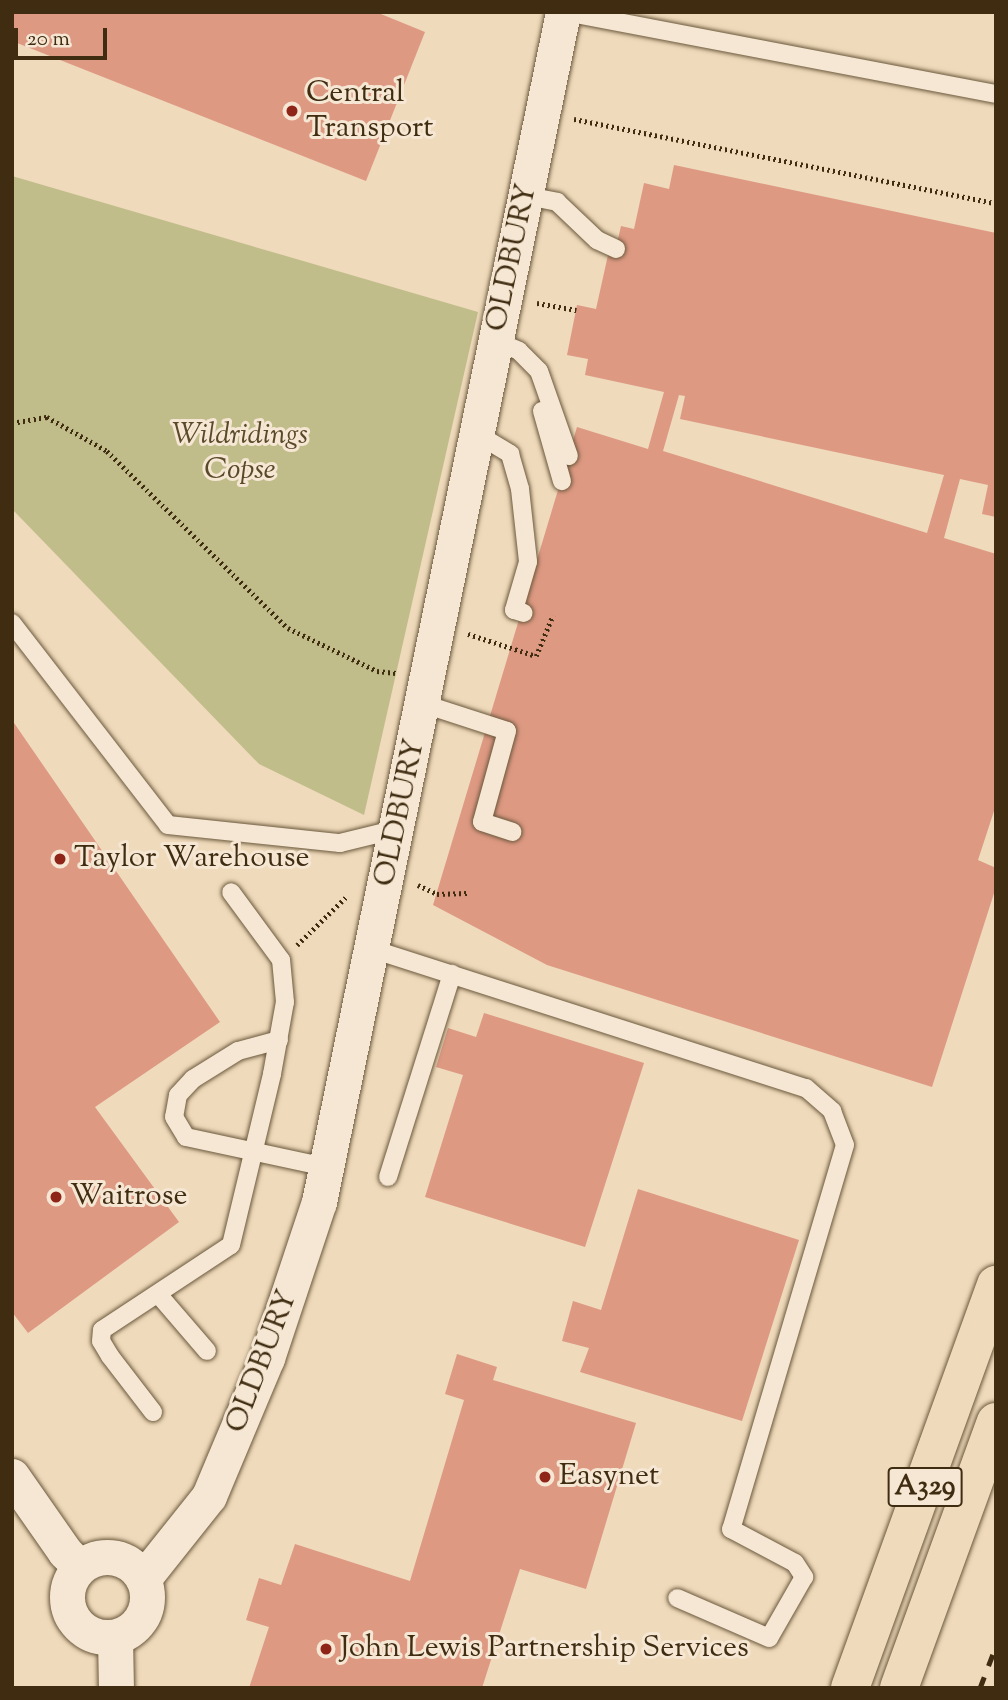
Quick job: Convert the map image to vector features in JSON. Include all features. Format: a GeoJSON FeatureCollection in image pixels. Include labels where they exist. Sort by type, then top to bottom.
{"type":"FeatureCollection","features":[{"type":"Feature","properties":{"kind":"highway","name":"A329"},"geometry":{"type":"LineString","coordinates":[[850,1688],[996,1285]]}},
{"type":"Feature","properties":{"kind":"highway","name":"A329"},"geometry":{"type":"LineString","coordinates":[[899,1688],[996,1422]]}},
{"type":"Feature","properties":{"kind":"street","name":"OLDBURY"},"geometry":{"type":"LineString","coordinates":[[143,1579],[209,1496],[244,1419],[295,1279],[326,1167],[424,704],[477,435],[507,346],[527,196],[565,12]]}},
{"type":"Feature","properties":{"kind":"street"},"geometry":{"type":"LineString","coordinates":[[12,1476],[57,1542],[80,1567]]}},
{"type":"Feature","properties":{"kind":"street"},"geometry":{"type":"LineString","coordinates":[[103,1557],[115,1558],[136,1569],[143,1579],[148,1603],[137,1625],[116,1637],[89,1634],[71,1616],[67,1590],[80,1567],[103,1557]]}},
{"type":"Feature","properties":{"kind":"street"},"geometry":{"type":"LineString","coordinates":[[116,1637],[116,1688]]}},
{"type":"Feature","properties":{"kind":"lane"},"geometry":{"type":"LineString","coordinates":[[565,12],[996,94]]}},
{"type":"Feature","properties":{"kind":"lane"},"geometry":{"type":"LineString","coordinates":[[527,196],[557,202],[597,240],[616,249]]}},
{"type":"Feature","properties":{"kind":"lane"},"geometry":{"type":"LineString","coordinates":[[507,346],[539,370],[569,456]]}},
{"type":"Feature","properties":{"kind":"lane"},"geometry":{"type":"LineString","coordinates":[[507,346],[533,379],[562,481]]}},
{"type":"Feature","properties":{"kind":"lane"},"geometry":{"type":"LineString","coordinates":[[477,435],[510,454],[520,489],[528,562],[514,610],[524,613]]}},
{"type":"Feature","properties":{"kind":"lane"},"geometry":{"type":"LineString","coordinates":[[12,623],[169,825],[340,843],[398,829]]}},
{"type":"Feature","properties":{"kind":"lane"},"geometry":{"type":"LineString","coordinates":[[424,704],[507,731],[482,822],[512,832]]}},
{"type":"Feature","properties":{"kind":"lane"},"geometry":{"type":"LineString","coordinates":[[153,1412],[100,1341],[102,1330],[231,1245],[279,1040],[285,990],[281,960],[231,892]]}},
{"type":"Feature","properties":{"kind":"lane"},"geometry":{"type":"LineString","coordinates":[[372,949],[806,1088],[832,1111],[845,1145],[731,1529],[795,1563],[804,1577],[769,1639],[677,1598]]}},
{"type":"Feature","properties":{"kind":"lane"},"geometry":{"type":"LineString","coordinates":[[388,1177],[452,974]]}},
{"type":"Feature","properties":{"kind":"lane"},"geometry":{"type":"LineString","coordinates":[[279,1040],[238,1051],[193,1079],[178,1095],[174,1117],[186,1137],[326,1167]]}},
{"type":"Feature","properties":{"kind":"lane"},"geometry":{"type":"LineString","coordinates":[[158,1294],[207,1351]]}},
{"type":"Feature","properties":{"kind":"path"},"geometry":{"type":"LineString","coordinates":[[543,114],[996,202]]}},
{"type":"Feature","properties":{"kind":"path"},"geometry":{"type":"LineString","coordinates":[[536,303],[576,310]]}},
{"type":"Feature","properties":{"kind":"path"},"geometry":{"type":"LineString","coordinates":[[12,423],[47,416],[107,451],[288,628],[377,671]]}},
{"type":"Feature","properties":{"kind":"path"},"geometry":{"type":"LineString","coordinates":[[468,633],[536,656],[553,615]]}},
{"type":"Feature","properties":{"kind":"path"},"geometry":{"type":"LineString","coordinates":[[414,883],[437,894],[467,893]]}},
{"type":"Feature","properties":{"kind":"path"},"geometry":{"type":"LineString","coordinates":[[281,960],[350,894]]}},
{"type":"Feature","properties":{"kind":"green space","name":"Wildridings Copse"},"geometry":{"type":"Polygon","coordinates":[[[12,176],[478,312],[364,815],[259,764],[12,509],[12,176]]]}},
{"type":"Feature","properties":{"kind":"building","name":"Central Transport"},"geometry":{"type":"Polygon","coordinates":[[[12,12],[376,12],[425,32],[366,181],[12,41],[12,12]]]}},
{"type":"Feature","properties":{"kind":"building"},"geometry":{"type":"Polygon","coordinates":[[[674,165],[996,233],[996,517],[982,514],[988,485],[960,479],[944,538],[996,554],[996,805],[978,860],[996,868],[996,887],[932,1087],[547,965],[433,905],[577,427],[648,449],[664,392],[585,375],[588,359],[567,355],[577,305],[596,309],[608,255],[614,256],[621,226],[634,229],[644,183],[669,189],[674,165]],[[679,395],[663,451],[927,533],[944,475],[680,419],[685,396],[679,395]]]}},
{"type":"Feature","properties":{"kind":"building"},"geometry":{"type":"Polygon","coordinates":[[[12,720],[220,1022],[95,1107],[179,1222],[28,1333],[12,1312],[12,720]]]}},
{"type":"Feature","properties":{"kind":"building"},"geometry":{"type":"Polygon","coordinates":[[[484,1013],[644,1063],[585,1247],[425,1197],[463,1075],[436,1067],[448,1028],[476,1037],[484,1013]]]}},
{"type":"Feature","properties":{"kind":"building"},"geometry":{"type":"Polygon","coordinates":[[[638,1189],[799,1240],[742,1421],[580,1372],[589,1348],[562,1341],[573,1301],[601,1310],[638,1189]]]}},
{"type":"Feature","properties":{"kind":"building"},"geometry":{"type":"Polygon","coordinates":[[[457,1354],[497,1367],[493,1380],[636,1423],[586,1589],[520,1569],[482,1688],[249,1688],[269,1627],[246,1620],[259,1578],[281,1585],[295,1544],[410,1581],[464,1400],[445,1394],[457,1354]]]}},
{"type":"Feature","properties":{"kind":"railway"},"geometry":{"type":"LineString","coordinates":[[980,1688],[996,1646]]}},
{"type":"Feature","properties":{"kind":"place","name":"Central Transport"},"geometry":{"type":"Point","coordinates":[292,111]}},
{"type":"Feature","properties":{"kind":"place","name":"Taylor Warehouse"},"geometry":{"type":"Point","coordinates":[60,859]}},
{"type":"Feature","properties":{"kind":"place","name":"Waitrose"},"geometry":{"type":"Point","coordinates":[56,1197]}},
{"type":"Feature","properties":{"kind":"place","name":"Easynet"},"geometry":{"type":"Point","coordinates":[545,1477]}},
{"type":"Feature","properties":{"kind":"place","name":"John Lewis Partnership Services"},"geometry":{"type":"Point","coordinates":[326,1649]}}]}
